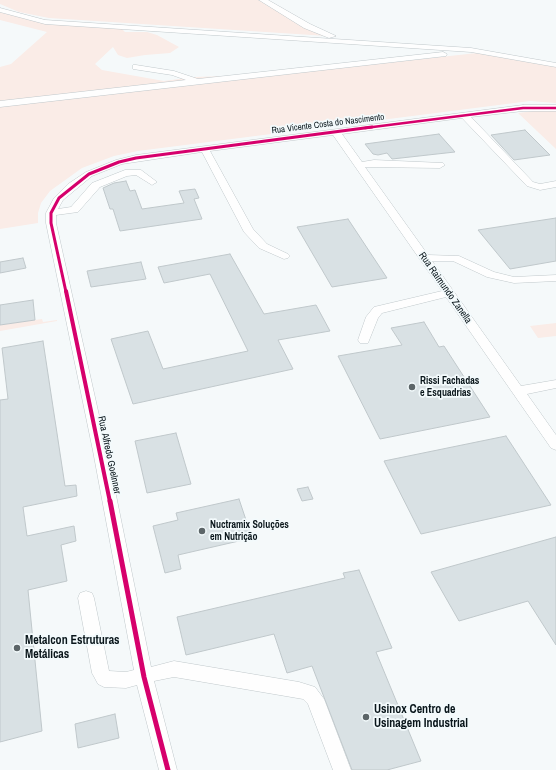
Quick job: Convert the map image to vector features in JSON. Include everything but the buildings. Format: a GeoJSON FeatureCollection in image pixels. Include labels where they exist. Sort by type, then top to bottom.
{"type":"FeatureCollection","features":[{"type":"Feature","properties":{"kind":"street"},"geometry":{"type":"LineString","coordinates":[[263,0],[307,26],[345,41]]}},
{"type":"Feature","properties":{"kind":"street"},"geometry":{"type":"LineString","coordinates":[[0,10],[45,22],[471,50],[514,56],[556,65]]}},
{"type":"Feature","properties":{"kind":"street"},"geometry":{"type":"LineString","coordinates":[[0,104],[471,50]]}},
{"type":"Feature","properties":{"kind":"street"},"geometry":{"type":"LineString","coordinates":[[136,67],[174,73],[197,81]]}},
{"type":"Feature","properties":{"kind":"street","name":"Rua Vicente Costa do Nascimento"},"geometry":{"type":"LineString","coordinates":[[51,213],[59,198],[72,186],[104,167],[136,158],[464,115],[523,108],[556,108]]}},
{"type":"Feature","properties":{"kind":"street"},"geometry":{"type":"LineString","coordinates":[[464,115],[530,184],[540,187],[556,184]]}},
{"type":"Feature","properties":{"kind":"street","name":"Rua Raimundo Zanella"},"geometry":{"type":"LineString","coordinates":[[335,131],[556,445]]}},
{"type":"Feature","properties":{"kind":"street"},"geometry":{"type":"LineString","coordinates":[[204,148],[248,230],[263,246],[284,256]]}},
{"type":"Feature","properties":{"kind":"street"},"geometry":{"type":"LineString","coordinates":[[359,165],[374,163],[440,165]]}},
{"type":"Feature","properties":{"kind":"street"},"geometry":{"type":"LineString","coordinates":[[51,213],[74,210],[96,185],[125,173],[138,172],[152,182]]}},
{"type":"Feature","properties":{"kind":"street","name":"Rua Alfredo Goelnner"},"geometry":{"type":"LineString","coordinates":[[51,213],[51,223],[100,451],[144,677],[168,770]]}},
{"type":"Feature","properties":{"kind":"street"},"geometry":{"type":"LineString","coordinates":[[424,258],[455,258],[491,275],[514,280],[556,278]]}},
{"type":"Feature","properties":{"kind":"street"},"geometry":{"type":"LineString","coordinates":[[364,340],[372,317],[378,310],[449,293]]}},
{"type":"Feature","properties":{"kind":"street"},"geometry":{"type":"LineString","coordinates":[[518,391],[556,384]]}},
{"type":"Feature","properties":{"kind":"street"},"geometry":{"type":"LineString","coordinates":[[86,598],[100,673],[104,679],[121,680],[144,677],[174,669],[249,684],[299,690],[309,694],[315,699],[342,770]]}},
{"type":"Feature","properties":{"kind":"shaded area"},"geometry":{"type":"Polygon","coordinates":[[[0,0],[259,0],[311,30],[327,36],[49,18],[19,12],[0,4],[0,0]]]}},
{"type":"Feature","properties":{"kind":"shaded area"},"geometry":{"type":"Polygon","coordinates":[[[0,12],[45,23],[120,27],[125,32],[147,32],[157,35],[179,47],[170,53],[127,58],[118,55],[113,47],[95,64],[102,70],[164,81],[194,77],[228,76],[238,79],[477,53],[556,67],[556,103],[530,101],[138,151],[114,156],[82,168],[50,191],[41,203],[38,213],[38,223],[0,229],[0,67],[11,64],[47,32],[0,20],[0,12]]]}},
{"type":"Feature","properties":{"kind":"shaded area"},"geometry":{"type":"Polygon","coordinates":[[[542,110],[556,111],[556,149],[518,113],[542,110]]]}},
{"type":"Feature","properties":{"kind":"shaded area"},"geometry":{"type":"Polygon","coordinates":[[[42,319],[43,322],[57,321],[0,331],[0,325],[42,319]]]}},
{"type":"Feature","properties":{"kind":"shaded area"},"geometry":{"type":"Polygon","coordinates":[[[556,323],[556,336],[538,338],[530,326],[556,323]]]}},
{"type":"Feature","properties":{"kind":"cycle path"},"geometry":{"type":"LineString","coordinates":[[168,770],[144,677],[100,451],[51,223],[51,213],[59,198],[72,186],[89,174],[119,162],[136,158],[523,108],[556,108]]}},
{"type":"Feature","properties":{"kind":"place","name":"Rissi Fachadas e Esquadrias"},"geometry":{"type":"Point","coordinates":[412,387]}},
{"type":"Feature","properties":{"kind":"place","name":"Nuctramix Soluções em Nutrição"},"geometry":{"type":"Point","coordinates":[202,531]}},
{"type":"Feature","properties":{"kind":"place","name":"Metalcon Estruturas Metálicas"},"geometry":{"type":"Point","coordinates":[17,648]}},
{"type":"Feature","properties":{"kind":"place","name":"Usinox Centro de Usinagem Industrial"},"geometry":{"type":"Point","coordinates":[366,717]}}]}
